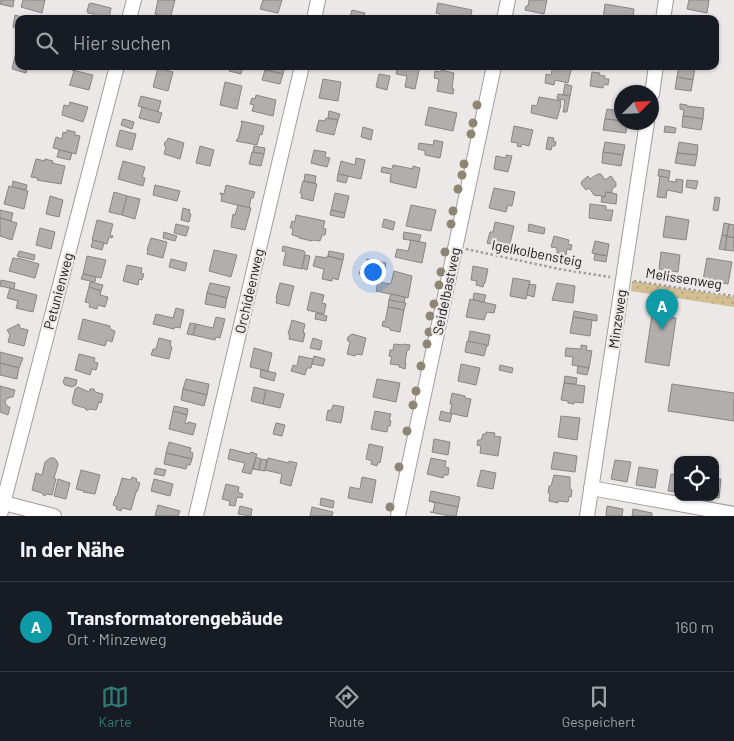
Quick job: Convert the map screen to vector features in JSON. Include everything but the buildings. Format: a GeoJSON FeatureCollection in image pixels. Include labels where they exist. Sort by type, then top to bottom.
{"type":"FeatureCollection","features":[{"type":"Feature","properties":{"kind":"street"},"geometry":{"type":"LineString","coordinates":[[130,15],[134,0]]}},
{"type":"Feature","properties":{"kind":"street"},"geometry":{"type":"LineString","coordinates":[[315,15],[318,0]]}},
{"type":"Feature","properties":{"kind":"street"},"geometry":{"type":"LineString","coordinates":[[505,15],[508,0]]}},
{"type":"Feature","properties":{"kind":"street"},"geometry":{"type":"LineString","coordinates":[[664,15],[666,0]]}},
{"type":"Feature","properties":{"kind":"street","name":"Petunienweg"},"geometry":{"type":"LineString","coordinates":[[1,507],[116,70]]}},
{"type":"Feature","properties":{"kind":"street","name":"Orchideenweg"},"geometry":{"type":"LineString","coordinates":[[196,516],[301,70]]}},
{"type":"Feature","properties":{"kind":"street","name":"Seidelbastweg"},"geometry":{"type":"LineString","coordinates":[[398,516],[493,70]]}},
{"type":"Feature","properties":{"kind":"street"},"geometry":{"type":"LineString","coordinates":[[653,85],[655,70]]}},
{"type":"Feature","properties":{"kind":"street","name":"Minzeweg"},"geometry":{"type":"LineString","coordinates":[[587,516],[646,130]]}},
{"type":"Feature","properties":{"kind":"street"},"geometry":{"type":"LineString","coordinates":[[591,488],[734,514]]}},
{"type":"Feature","properties":{"kind":"street"},"geometry":{"type":"LineString","coordinates":[[1,507],[54,516]]}},
{"type":"Feature","properties":{"kind":"path","name":"Igelkolbensteig"},"geometry":{"type":"LineString","coordinates":[[455,247],[559,269],[615,278]]}},
{"type":"Feature","properties":{"kind":"path","name":"Melissenweg"},"geometry":{"type":"LineString","coordinates":[[630,280],[734,296]]}},
{"type":"Feature","properties":{"kind":"shaded area"},"geometry":{"type":"Polygon","coordinates":[[[632,281],[734,297],[734,307],[631,291],[632,281]]]}},
{"type":"Feature","properties":{"kind":"place","name":"Transformatorengebäude"},"geometry":{"type":"Point","coordinates":[662,330]}}]}
